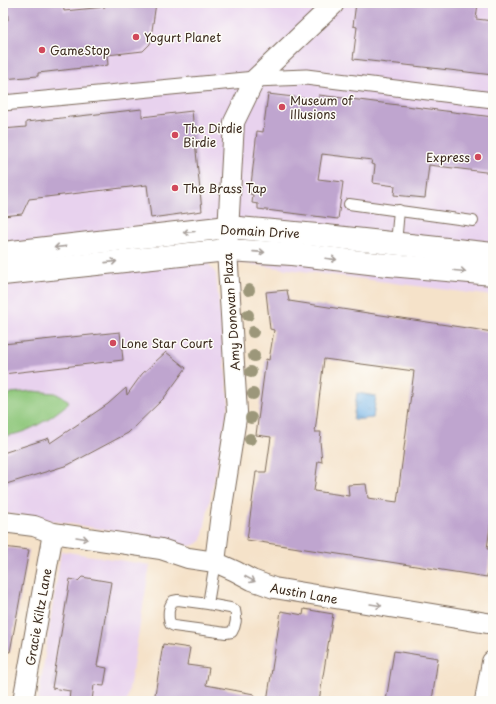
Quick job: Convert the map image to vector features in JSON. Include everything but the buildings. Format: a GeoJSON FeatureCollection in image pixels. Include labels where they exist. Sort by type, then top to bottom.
{"type":"FeatureCollection","features":[{"type":"Feature","properties":{"kind":"street","name":"Amy Donovan Plaza"},"geometry":{"type":"LineString","coordinates":[[215,562],[237,412],[227,250],[234,122],[255,79],[334,3]]}},
{"type":"Feature","properties":{"kind":"street"},"geometry":{"type":"LineString","coordinates":[[3,103],[255,79],[306,77],[493,100]]}},
{"type":"Feature","properties":{"kind":"street","name":"Domain Drive"},"geometry":{"type":"LineString","coordinates":[[3,253],[228,227],[493,254]]}},
{"type":"Feature","properties":{"kind":"street","name":"Domain Drive"},"geometry":{"type":"LineString","coordinates":[[3,274],[227,250],[292,254],[378,264],[493,274]]}},
{"type":"Feature","properties":{"kind":"street","name":"Austin Lane"},"geometry":{"type":"LineString","coordinates":[[3,522],[34,526],[53,533],[161,550],[188,558],[215,562],[252,580],[274,588],[493,624]]}},
{"type":"Feature","properties":{"kind":"street","name":"Gracie Kiltz Lane"},"geometry":{"type":"LineString","coordinates":[[23,701],[53,533]]}},
{"type":"Feature","properties":{"kind":"street"},"geometry":{"type":"LineString","coordinates":[[486,701],[493,662]]}},
{"type":"Feature","properties":{"kind":"lane"},"geometry":{"type":"LineString","coordinates":[[349,204],[473,221]]}},
{"type":"Feature","properties":{"kind":"lane"},"geometry":{"type":"LineString","coordinates":[[396,244],[399,210]]}},
{"type":"Feature","properties":{"kind":"lane"},"geometry":{"type":"LineString","coordinates":[[208,604],[215,562]]}},
{"type":"Feature","properties":{"kind":"lane"},"geometry":{"type":"LineString","coordinates":[[178,600],[208,604],[235,610],[236,615],[232,632],[226,633],[174,626],[170,624],[168,619],[170,604],[173,601],[178,600]]}},
{"type":"Feature","properties":{"kind":"shaded area"},"geometry":{"type":"Polygon","coordinates":[[[3,3],[493,3],[493,296],[241,263],[208,263],[216,274],[229,404],[202,540],[197,544],[177,546],[157,538],[3,513],[3,3]]]}},
{"type":"Feature","properties":{"kind":"shaded area"},"geometry":{"type":"Polygon","coordinates":[[[61,551],[150,565],[127,701],[38,701],[61,551]]]}},
{"type":"Feature","properties":{"kind":"green space"},"geometry":{"type":"Polygon","coordinates":[[[32,391],[55,393],[68,400],[69,403],[54,415],[30,429],[12,435],[3,436],[3,400],[11,393],[32,391]]]}},
{"type":"Feature","properties":{"kind":"water"},"geometry":{"type":"Polygon","coordinates":[[[357,393],[376,396],[373,418],[353,420],[357,393]]]}},
{"type":"Feature","properties":{"kind":"place","name":"Yogurt Planet"},"geometry":{"type":"Point","coordinates":[136,37]}},
{"type":"Feature","properties":{"kind":"place","name":"GameStop"},"geometry":{"type":"Point","coordinates":[42,50]}},
{"type":"Feature","properties":{"kind":"place","name":"Museum of Illusions"},"geometry":{"type":"Point","coordinates":[282,107]}},
{"type":"Feature","properties":{"kind":"place","name":"The Dirdie Birdie"},"geometry":{"type":"Point","coordinates":[175,135]}},
{"type":"Feature","properties":{"kind":"place","name":"Express"},"geometry":{"type":"Point","coordinates":[478,157]}},
{"type":"Feature","properties":{"kind":"place","name":"The Brass Tap"},"geometry":{"type":"Point","coordinates":[175,188]}},
{"type":"Feature","properties":{"kind":"place","name":"Lone Star Court"},"geometry":{"type":"Point","coordinates":[113,343]}}]}
